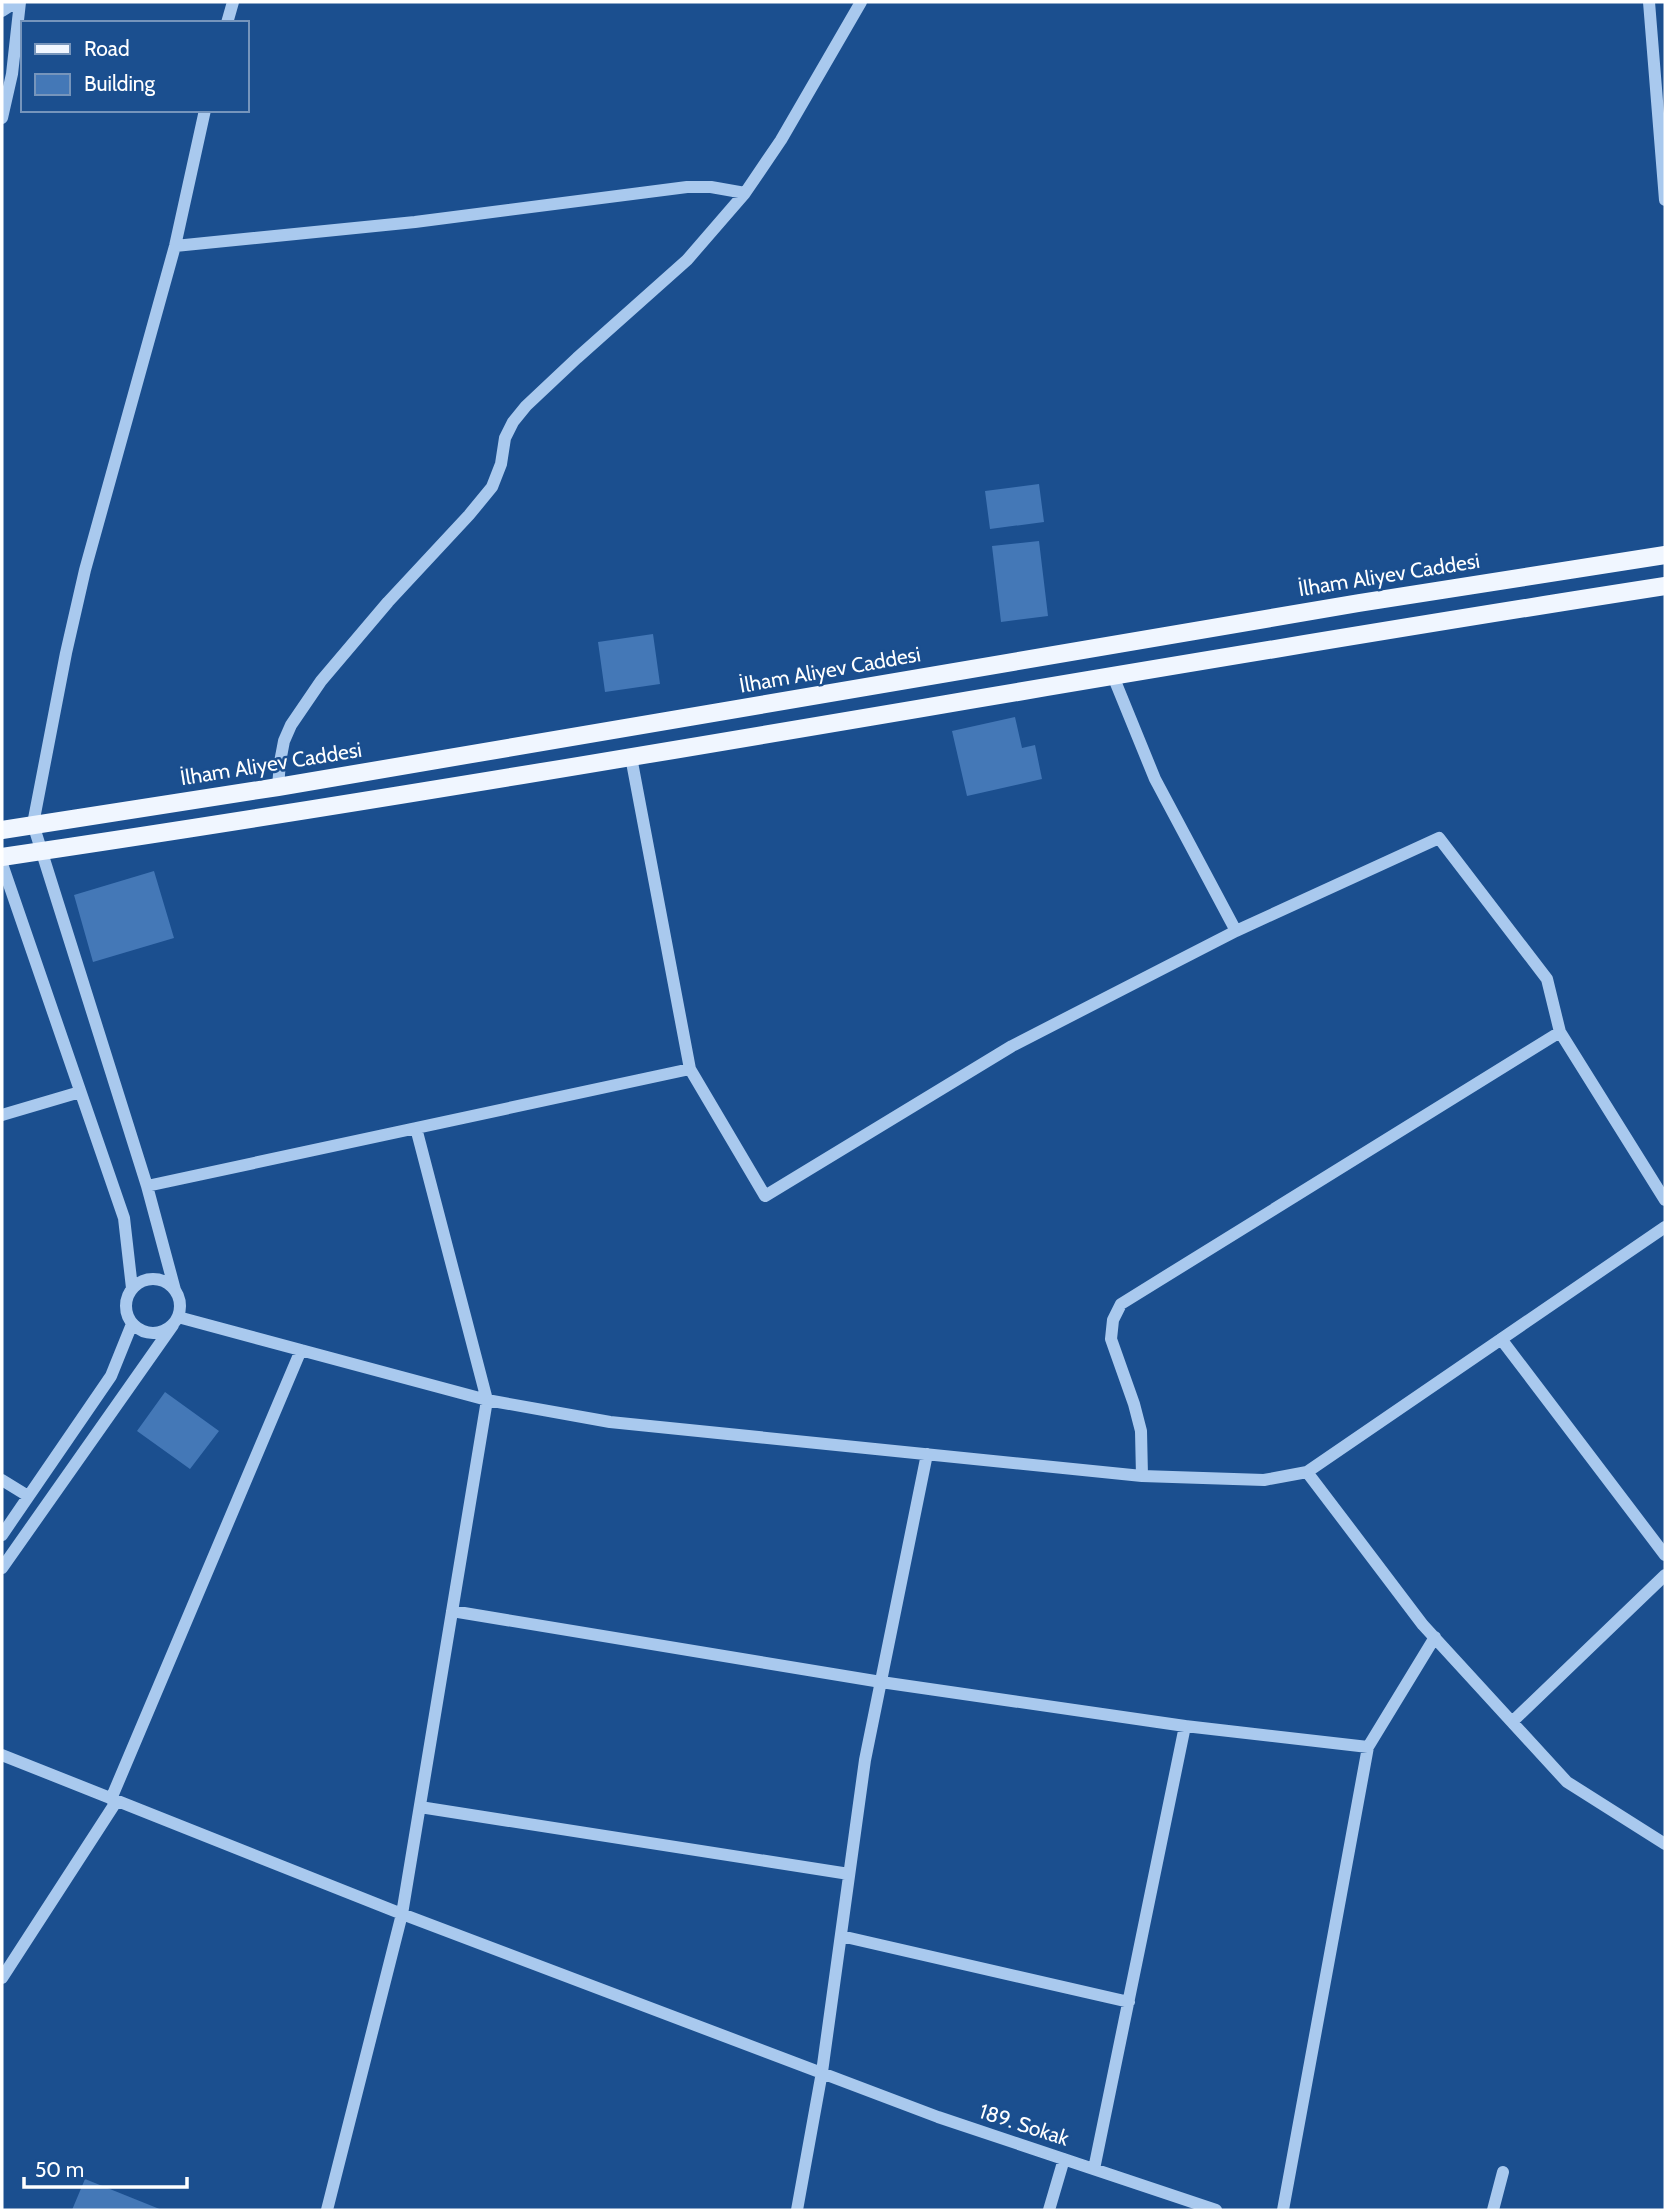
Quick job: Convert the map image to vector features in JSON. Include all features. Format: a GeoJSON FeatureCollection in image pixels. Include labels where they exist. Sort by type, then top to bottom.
{"type":"FeatureCollection","features":[{"type":"Feature","properties":{"kind":"main road","name":"İlham Aliyev Caddesi"},"geometry":{"type":"LineString","coordinates":[[2,830],[278,787],[1359,603],[1665,555]]}},
{"type":"Feature","properties":{"kind":"main road"},"geometry":{"type":"LineString","coordinates":[[2,857],[631,757],[1356,634],[1665,586]]}},
{"type":"Feature","properties":{"kind":"street"},"geometry":{"type":"LineString","coordinates":[[2,12],[18,2]]}},
{"type":"Feature","properties":{"kind":"street"},"geometry":{"type":"LineString","coordinates":[[2,118],[12,74],[18,2]]}},
{"type":"Feature","properties":{"kind":"street"},"geometry":{"type":"LineString","coordinates":[[227,21],[233,2]]}},
{"type":"Feature","properties":{"kind":"street"},"geometry":{"type":"LineString","coordinates":[[278,787],[284,741],[291,725],[321,681],[492,487],[501,464],[505,438],[513,422],[526,406],[687,260],[746,193],[781,140],[861,2]]}},
{"type":"Feature","properties":{"kind":"street"},"geometry":{"type":"LineString","coordinates":[[1649,2],[1665,200]]}},
{"type":"Feature","properties":{"kind":"street"},"geometry":{"type":"LineString","coordinates":[[2,1568],[176,1321],[180,1308],[147,1186],[33,824],[85,570],[175,246],[205,112]]}},
{"type":"Feature","properties":{"kind":"street"},"geometry":{"type":"LineString","coordinates":[[175,246],[415,222],[687,187],[711,187],[746,193]]}},
{"type":"Feature","properties":{"kind":"street"},"geometry":{"type":"LineString","coordinates":[[1113,676],[1155,779],[1236,931]]}},
{"type":"Feature","properties":{"kind":"street"},"geometry":{"type":"LineString","coordinates":[[631,757],[690,1069],[765,1196],[1012,1046],[1236,931],[1439,838],[1547,979],[1560,1032],[1665,1200]]}},
{"type":"Feature","properties":{"kind":"street"},"geometry":{"type":"LineString","coordinates":[[2,864],[124,1218],[132,1288]]}},
{"type":"Feature","properties":{"kind":"street"},"geometry":{"type":"LineString","coordinates":[[1142,1476],[1140,1431],[1134,1404],[1111,1339],[1113,1320],[1121,1304],[1560,1032]]}},
{"type":"Feature","properties":{"kind":"street"},"geometry":{"type":"LineString","coordinates":[[147,1186],[690,1069]]}},
{"type":"Feature","properties":{"kind":"street"},"geometry":{"type":"LineString","coordinates":[[2,1115],[80,1091]]}},
{"type":"Feature","properties":{"kind":"street"},"geometry":{"type":"LineString","coordinates":[[327,2210],[402,1914],[487,1400],[416,1128]]}},
{"type":"Feature","properties":{"kind":"street"},"geometry":{"type":"LineString","coordinates":[[176,1321],[301,1350],[487,1400],[610,1422],[1142,1476],[1264,1480],[1307,1472],[1665,1227]]}},
{"type":"Feature","properties":{"kind":"street"},"geometry":{"type":"LineString","coordinates":[[175,1290],[169,1284],[153,1279],[145,1280],[132,1288],[126,1300],[126,1308],[132,1324],[139,1330],[157,1333],[166,1330],[176,1321]]}},
{"type":"Feature","properties":{"kind":"street"},"geometry":{"type":"LineString","coordinates":[[2,1535],[111,1376],[132,1324]]}},
{"type":"Feature","properties":{"kind":"street"},"geometry":{"type":"LineString","coordinates":[[1502,1339],[1665,1555]]}},
{"type":"Feature","properties":{"kind":"street"},"geometry":{"type":"LineString","coordinates":[[2,1978],[113,1800],[301,1350]]}},
{"type":"Feature","properties":{"kind":"street"},"geometry":{"type":"LineString","coordinates":[[797,2210],[822,2072],[865,1760],[927,1454]]}},
{"type":"Feature","properties":{"kind":"street"},"geometry":{"type":"LineString","coordinates":[[1307,1472],[1423,1625],[1567,1782],[1665,1844]]}},
{"type":"Feature","properties":{"kind":"street"},"geometry":{"type":"LineString","coordinates":[[2,1480],[28,1496]]}},
{"type":"Feature","properties":{"kind":"street"},"geometry":{"type":"LineString","coordinates":[[1512,1722],[1665,1575]]}},
{"type":"Feature","properties":{"kind":"street"},"geometry":{"type":"LineString","coordinates":[[452,1611],[881,1682],[1185,1726],[1368,1747]]}},
{"type":"Feature","properties":{"kind":"street"},"geometry":{"type":"LineString","coordinates":[[1283,2210],[1368,1747],[1435,1637]]}},
{"type":"Feature","properties":{"kind":"street"},"geometry":{"type":"LineString","coordinates":[[1094,2169],[1185,1726]]}},
{"type":"Feature","properties":{"kind":"street","name":"189. Sokak"},"geometry":{"type":"LineString","coordinates":[[2,1755],[402,1914],[937,2117],[1216,2210]]}},
{"type":"Feature","properties":{"kind":"street"},"geometry":{"type":"LineString","coordinates":[[420,1807],[849,1874]]}},
{"type":"Feature","properties":{"kind":"street"},"geometry":{"type":"LineString","coordinates":[[841,1936],[1129,2002]]}},
{"type":"Feature","properties":{"kind":"street"},"geometry":{"type":"LineString","coordinates":[[1049,2210],[1064,2159]]}},
{"type":"Feature","properties":{"kind":"street"},"geometry":{"type":"LineString","coordinates":[[1493,2210],[1503,2172]]}},
{"type":"Feature","properties":{"kind":"building"},"geometry":{"type":"Polygon","coordinates":[[[1039,484],[1044,522],[990,529],[985,491],[1039,484]]]}},
{"type":"Feature","properties":{"kind":"building"},"geometry":{"type":"Polygon","coordinates":[[[1039,541],[1048,616],[1001,622],[992,546],[1039,541]]]}},
{"type":"Feature","properties":{"kind":"building"},"geometry":{"type":"Polygon","coordinates":[[[653,634],[660,684],[605,692],[598,642],[653,634]]]}},
{"type":"Feature","properties":{"kind":"building"},"geometry":{"type":"Polygon","coordinates":[[[1015,717],[1022,748],[1035,745],[1042,779],[967,796],[952,731],[1015,717]]]}},
{"type":"Feature","properties":{"kind":"building"},"geometry":{"type":"Polygon","coordinates":[[[154,871],[174,938],[93,962],[74,895],[154,871]]]}},
{"type":"Feature","properties":{"kind":"building"},"geometry":{"type":"Polygon","coordinates":[[[165,1392],[219,1431],[190,1469],[137,1431],[165,1392]]]}},
{"type":"Feature","properties":{"kind":"building"},"geometry":{"type":"Polygon","coordinates":[[[85,2179],[162,2210],[72,2210],[85,2179]]]}}]}
